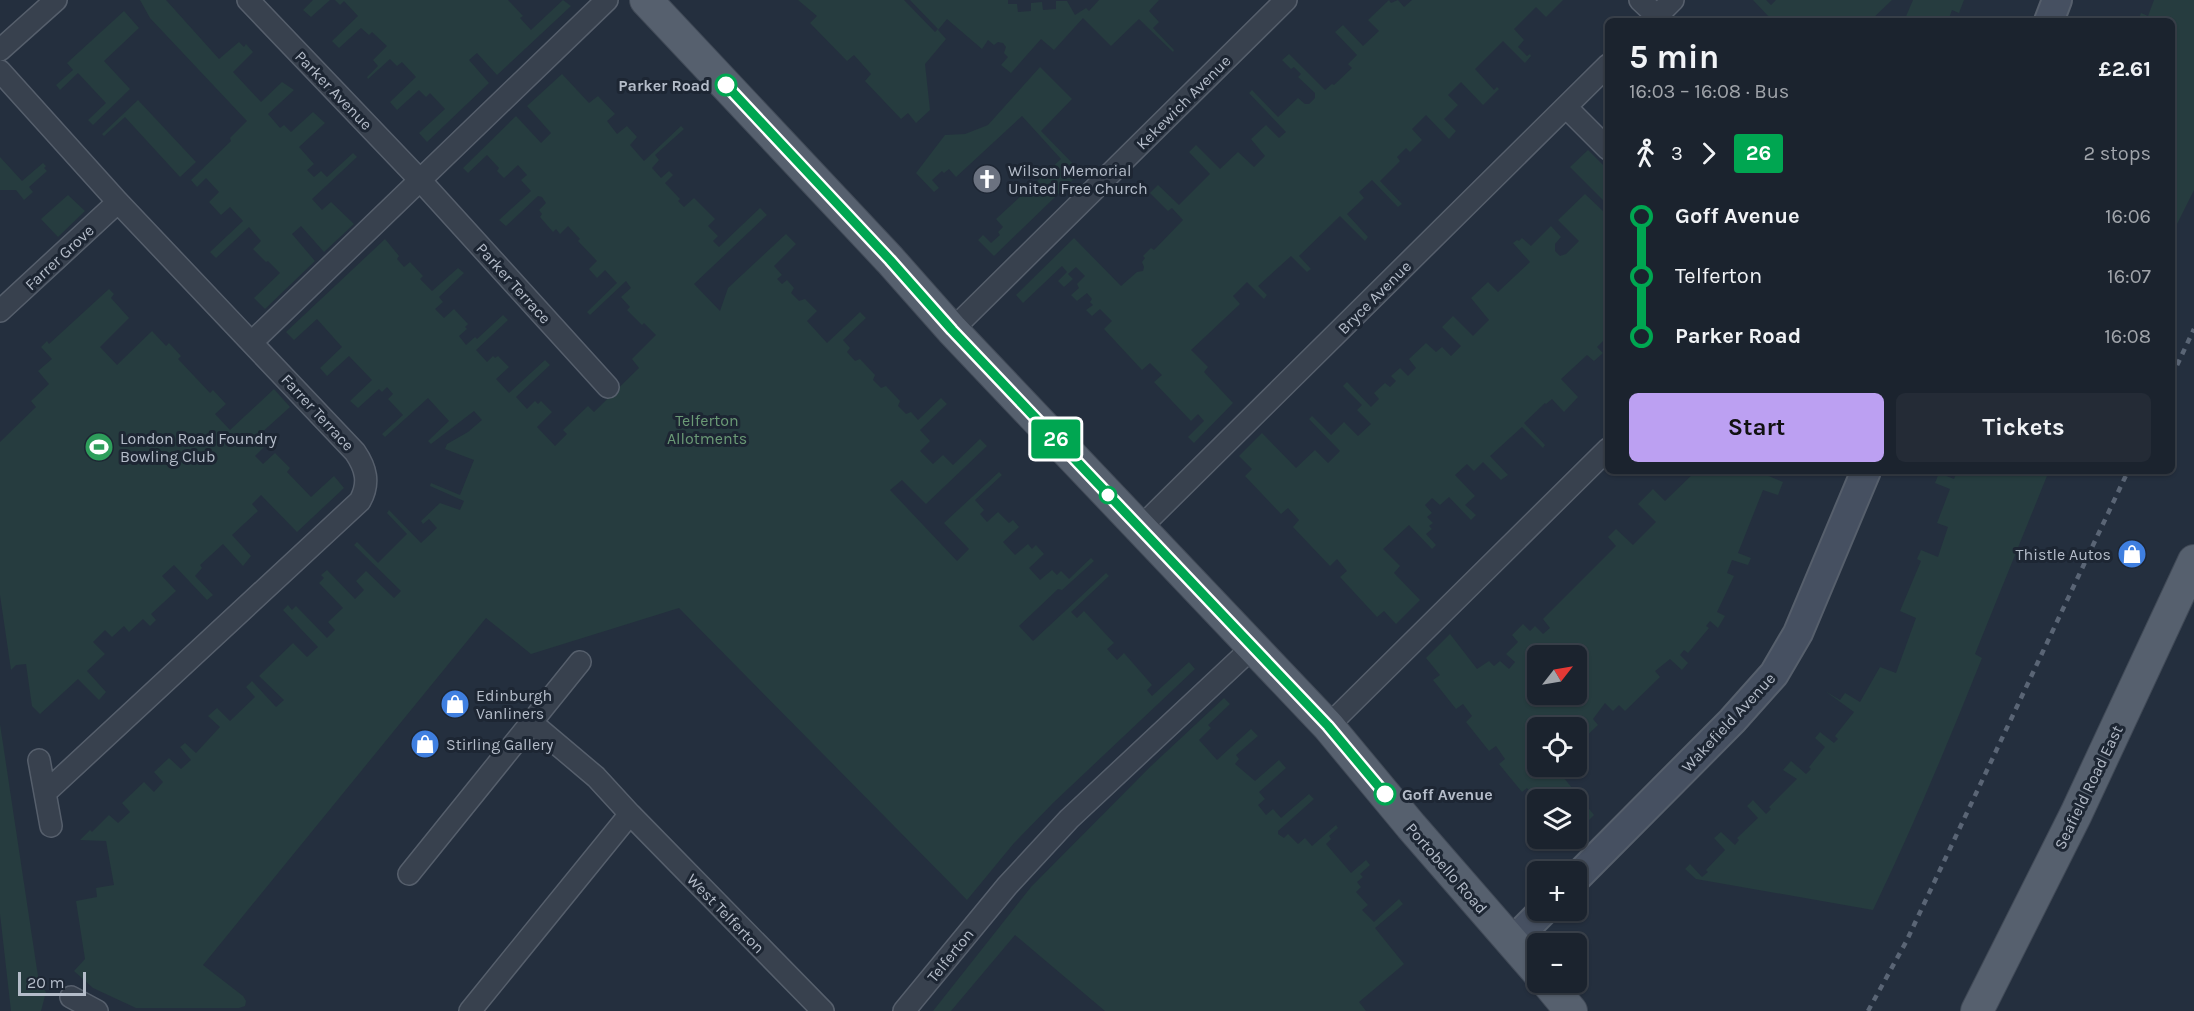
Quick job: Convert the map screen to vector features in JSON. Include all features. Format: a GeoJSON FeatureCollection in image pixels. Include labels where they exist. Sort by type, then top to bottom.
{"type":"FeatureCollection","features":[{"type":"Feature","properties":{"kind":"main road","name":"Portobello Road"},"geometry":{"type":"LineString","coordinates":[[648,1],[890,260],[952,330],[1328,726],[1527,959]]}},
{"type":"Feature","properties":{"kind":"main road","name":"Seafield Road East"},"geometry":{"type":"LineString","coordinates":[[1977,1011],[2076,814],[2194,561]]}},
{"type":"Feature","properties":{"kind":"main road"},"geometry":{"type":"LineString","coordinates":[[1556,993],[1571,1011]]}},
{"type":"Feature","properties":{"kind":"street","name":"Parker Avenue"},"geometry":{"type":"LineString","coordinates":[[248,0],[420,180]]}},
{"type":"Feature","properties":{"kind":"street"},"geometry":{"type":"LineString","coordinates":[[252,342],[607,0]]}},
{"type":"Feature","properties":{"kind":"street","name":"Kekewich Avenue"},"geometry":{"type":"LineString","coordinates":[[952,330],[1286,0]]}},
{"type":"Feature","properties":{"kind":"street"},"geometry":{"type":"LineString","coordinates":[[1640,0],[1653,18]]}},
{"type":"Feature","properties":{"kind":"street"},"geometry":{"type":"LineString","coordinates":[[1655,18],[1673,0]]}},
{"type":"Feature","properties":{"kind":"street"},"geometry":{"type":"LineString","coordinates":[[2050,18],[2057,0]]}},
{"type":"Feature","properties":{"kind":"street"},"geometry":{"type":"LineString","coordinates":[[0,51],[49,2]]}},
{"type":"Feature","properties":{"kind":"street","name":"Bryce Avenue"},"geometry":{"type":"LineString","coordinates":[[1140,528],[1605,68]]}},
{"type":"Feature","properties":{"kind":"street","name":"Farrer Terrace"},"geometry":{"type":"LineString","coordinates":[[0,72],[118,202],[355,452],[366,473],[364,493],[360,501],[45,793]]}},
{"type":"Feature","properties":{"kind":"street"},"geometry":{"type":"LineString","coordinates":[[1566,107],[1605,146]]}},
{"type":"Feature","properties":{"kind":"street","name":"Parker Terrace"},"geometry":{"type":"LineString","coordinates":[[420,180],[608,387]]}},
{"type":"Feature","properties":{"kind":"street","name":"Farrer Grove"},"geometry":{"type":"LineString","coordinates":[[0,311],[118,202]]}},
{"type":"Feature","properties":{"kind":"street"},"geometry":{"type":"LineString","coordinates":[[1328,726],[1605,452]]}},
{"type":"Feature","properties":{"kind":"street","name":"Wakefield Avenue"},"geometry":{"type":"LineString","coordinates":[[1587,867],[1732,721],[1774,674],[1798,633],[1865,474]]}},
{"type":"Feature","properties":{"kind":"street","name":"Telferton"},"geometry":{"type":"LineString","coordinates":[[904,1011],[1008,886],[1069,819],[1252,646]]}},
{"type":"Feature","properties":{"kind":"street"},"geometry":{"type":"LineString","coordinates":[[409,874],[580,662]]}},
{"type":"Feature","properties":{"kind":"street","name":"West Telferton"},"geometry":{"type":"LineString","coordinates":[[532,723],[596,777],[823,1011]]}},
{"type":"Feature","properties":{"kind":"street"},"geometry":{"type":"LineString","coordinates":[[39,760],[51,826]]}},
{"type":"Feature","properties":{"kind":"street"},"geometry":{"type":"LineString","coordinates":[[470,1011],[630,814]]}},
{"type":"Feature","properties":{"kind":"street"},"geometry":{"type":"LineString","coordinates":[[1512,942],[1533,921]]}},
{"type":"Feature","properties":{"kind":"street"},"geometry":{"type":"LineString","coordinates":[[71,997],[98,1011]]}},
{"type":"Feature","properties":{"kind":"green space"},"geometry":{"type":"Polygon","coordinates":[[[140,0],[166,0],[219,59],[239,42],[244,47],[246,44],[253,52],[233,72],[261,102],[282,82],[294,90],[268,114],[280,128],[284,125],[291,132],[313,112],[325,123],[299,147],[314,164],[307,170],[314,177],[321,171],[327,177],[353,153],[357,157],[312,199],[322,210],[331,202],[354,224],[324,252],[301,226],[292,234],[315,261],[265,309],[254,298],[280,273],[253,249],[261,241],[249,227],[216,258],[210,252],[243,221],[230,207],[221,215],[209,202],[219,192],[206,178],[197,187],[191,180],[231,141],[230,138],[247,121],[150,18],[140,0]]]}},
{"type":"Feature","properties":{"kind":"green space"},"geometry":{"type":"Polygon","coordinates":[[[313,0],[330,0],[311,17],[303,10],[313,0]]]}},
{"type":"Feature","properties":{"kind":"green space"},"geometry":{"type":"Polygon","coordinates":[[[335,0],[508,0],[523,16],[520,18],[531,30],[563,0],[571,6],[497,75],[477,53],[469,60],[489,83],[427,142],[419,133],[445,109],[430,93],[426,97],[419,90],[397,110],[390,102],[416,77],[402,62],[397,66],[390,59],[368,79],[367,77],[378,66],[373,60],[387,46],[372,32],[369,35],[361,28],[339,48],[332,41],[358,16],[344,1],[340,5],[335,0]]]}},
{"type":"Feature","properties":{"kind":"green space"},"geometry":{"type":"Polygon","coordinates":[[[798,0],[904,0],[935,32],[938,29],[910,0],[1008,0],[1008,4],[1017,4],[1018,12],[1031,11],[1031,3],[1042,2],[1043,10],[1056,9],[1056,1],[1067,1],[1075,15],[1086,8],[1089,11],[1099,0],[1159,0],[1149,11],[1159,22],[1153,28],[1174,50],[1173,52],[1139,19],[1111,46],[1083,18],[1054,50],[1041,39],[1011,73],[1001,65],[1008,57],[1004,53],[1006,47],[1003,43],[998,42],[994,45],[988,40],[982,49],[947,19],[938,30],[946,39],[925,64],[930,110],[916,123],[908,113],[901,119],[865,81],[871,74],[854,55],[847,61],[810,23],[817,16],[798,0]]]}},
{"type":"Feature","properties":{"kind":"green space"},"geometry":{"type":"Polygon","coordinates":[[[1389,0],[1391,3],[1398,0],[1404,7],[1412,0],[1563,0],[1546,17],[1536,7],[1514,29],[1524,40],[1518,47],[1527,56],[1530,54],[1531,56],[1525,63],[1503,41],[1475,69],[1494,90],[1497,87],[1499,89],[1483,105],[1461,82],[1448,95],[1458,105],[1444,119],[1456,131],[1449,139],[1426,115],[1412,129],[1422,140],[1410,152],[1406,148],[1397,157],[1400,161],[1380,181],[1402,204],[1398,207],[1372,180],[1359,192],[1364,198],[1347,214],[1368,237],[1365,241],[1340,216],[1299,256],[1311,269],[1307,272],[1291,256],[1258,286],[1267,295],[1264,299],[1247,282],[1233,296],[1240,304],[1191,350],[1208,367],[1204,372],[1233,403],[1194,443],[1188,437],[1204,421],[1198,414],[1191,421],[1154,382],[1162,375],[1150,363],[1142,370],[1104,329],[1112,321],[1100,309],[1092,316],[1086,310],[1093,305],[1087,293],[1077,301],[1071,295],[1079,288],[1077,284],[1085,276],[1076,267],[1068,274],[1073,279],[1064,287],[1058,281],[1067,272],[1062,266],[1023,303],[1016,295],[1074,238],[1121,286],[1137,272],[1143,271],[1142,262],[1145,258],[1143,256],[1151,248],[1154,250],[1183,220],[1172,208],[1168,211],[1150,193],[1158,185],[1179,205],[1210,174],[1189,152],[1196,145],[1220,169],[1238,152],[1254,167],[1265,156],[1251,139],[1266,125],[1279,138],[1286,132],[1249,93],[1252,90],[1278,117],[1298,98],[1305,104],[1309,104],[1315,98],[1315,93],[1298,77],[1301,74],[1294,67],[1291,69],[1282,60],[1289,54],[1325,90],[1332,84],[1334,85],[1352,68],[1348,64],[1357,55],[1335,32],[1343,25],[1363,46],[1379,31],[1368,20],[1389,0]]]}},
{"type":"Feature","properties":{"kind":"green space"},"geometry":{"type":"Polygon","coordinates":[[[1753,0],[1766,0],[1771,5],[1776,0],[1892,0],[1873,18],[1770,18],[1753,0]]]}},
{"type":"Feature","properties":{"kind":"green space"},"geometry":{"type":"Polygon","coordinates":[[[1913,0],[1964,0],[1959,13],[1952,10],[1949,18],[1905,18],[1913,0]]]}},
{"type":"Feature","properties":{"kind":"green space"},"geometry":{"type":"Polygon","coordinates":[[[2154,0],[2194,0],[2194,190],[2175,228],[2175,18],[2139,18],[2141,13],[2148,16],[2154,0]]]}},
{"type":"Feature","properties":{"kind":"green space"},"geometry":{"type":"Polygon","coordinates":[[[124,11],[139,28],[104,61],[130,89],[93,125],[88,120],[106,103],[78,73],[60,90],[56,85],[73,70],[67,63],[124,11]]]}},
{"type":"Feature","properties":{"kind":"green space"},"geometry":{"type":"Polygon","coordinates":[[[1040,67],[1072,99],[1041,131],[1081,172],[994,256],[978,240],[983,235],[991,243],[1000,235],[998,232],[1003,227],[996,219],[1061,159],[1022,116],[956,177],[949,169],[944,173],[942,171],[932,180],[939,188],[934,192],[916,173],[945,135],[965,134],[988,125],[1040,67]]]}},
{"type":"Feature","properties":{"kind":"green space","name":"Telferton Allotments"},"geometry":{"type":"Polygon","coordinates":[[[562,74],[589,103],[598,96],[615,114],[607,121],[617,134],[627,126],[637,137],[630,145],[644,161],[681,126],[684,129],[655,155],[659,160],[652,168],[661,178],[669,171],[673,175],[665,183],[680,199],[678,201],[684,207],[694,198],[715,219],[708,226],[718,236],[713,241],[719,247],[760,208],[767,215],[694,284],[720,311],[728,288],[786,234],[796,244],[774,266],[782,275],[777,279],[782,284],[787,280],[794,288],[791,293],[799,301],[805,299],[817,311],[807,321],[827,343],[860,312],[866,318],[843,340],[850,348],[847,352],[855,361],[860,359],[875,375],[873,380],[881,388],[886,386],[900,401],[898,406],[906,414],[911,412],[918,420],[941,398],[947,404],[920,430],[930,441],[920,451],[933,464],[943,455],[953,465],[980,439],[987,446],[926,504],[902,480],[890,490],[957,561],[969,549],[944,523],[999,472],[1002,475],[975,500],[984,510],[980,514],[987,522],[998,512],[1009,523],[1013,520],[1019,527],[1003,542],[1015,555],[1028,544],[1032,549],[1036,545],[1044,554],[1029,568],[1040,580],[1052,570],[1057,575],[1061,571],[1069,579],[1091,558],[1094,561],[1062,590],[1058,589],[1019,626],[1033,641],[1106,573],[1109,576],[1071,612],[1077,618],[1084,611],[1114,643],[1107,649],[1117,660],[1124,653],[1152,685],[1147,690],[1152,696],[1189,662],[1195,669],[1053,803],[1014,843],[967,900],[679,608],[531,654],[486,618],[203,965],[243,996],[246,1001],[245,1006],[239,1008],[136,1008],[93,988],[74,971],[85,959],[76,901],[97,897],[96,888],[114,885],[106,841],[80,840],[109,815],[118,823],[130,812],[122,803],[144,782],[154,792],[163,782],[154,772],[169,758],[181,769],[191,760],[180,747],[185,743],[196,753],[220,727],[208,716],[217,708],[230,721],[255,697],[246,687],[252,681],[276,707],[284,700],[259,676],[293,643],[307,657],[318,647],[283,610],[288,605],[292,610],[296,606],[327,638],[335,630],[328,622],[343,608],[319,583],[324,578],[321,575],[327,570],[355,599],[364,590],[356,581],[366,571],[394,598],[401,591],[354,545],[357,542],[378,563],[407,534],[387,513],[389,510],[421,543],[437,528],[429,519],[423,524],[421,521],[440,503],[460,510],[464,501],[430,486],[431,483],[460,495],[474,460],[445,449],[447,444],[468,432],[482,420],[474,411],[431,444],[428,441],[449,421],[428,398],[385,437],[382,434],[403,415],[388,399],[393,394],[387,387],[382,392],[379,389],[358,408],[350,401],[372,380],[349,356],[327,376],[320,368],[342,347],[317,319],[294,340],[286,332],[385,239],[399,256],[397,259],[404,267],[410,262],[423,276],[420,279],[432,291],[458,268],[464,273],[439,297],[443,302],[435,309],[444,318],[454,309],[468,324],[465,327],[467,329],[459,336],[466,345],[475,337],[477,339],[503,315],[508,320],[476,350],[487,362],[493,356],[495,358],[498,356],[509,367],[496,379],[509,393],[545,360],[550,365],[516,397],[527,409],[535,401],[538,404],[541,401],[552,412],[537,427],[555,446],[567,434],[563,430],[588,406],[594,412],[639,368],[632,359],[656,335],[627,310],[630,307],[621,297],[631,288],[626,281],[590,315],[587,312],[617,283],[605,270],[597,278],[589,269],[597,261],[578,241],[580,239],[568,226],[560,234],[556,229],[553,232],[540,217],[542,214],[539,210],[546,203],[542,197],[538,196],[506,226],[499,220],[531,191],[521,180],[527,175],[518,165],[504,178],[497,171],[499,168],[487,155],[468,173],[463,168],[516,116],[541,143],[551,133],[527,106],[562,74]]]}},
{"type":"Feature","properties":{"kind":"green space"},"geometry":{"type":"Polygon","coordinates":[[[138,100],[196,162],[180,177],[125,117],[104,136],[102,134],[138,100]]]}},
{"type":"Feature","properties":{"kind":"green space"},"geometry":{"type":"Polygon","coordinates":[[[1588,150],[1605,167],[1605,200],[1604,201],[1570,167],[1588,150]]]}},
{"type":"Feature","properties":{"kind":"green space"},"geometry":{"type":"Polygon","coordinates":[[[0,157],[22,181],[43,163],[46,166],[44,168],[47,171],[29,187],[33,192],[24,200],[16,190],[0,190],[0,157]]]}},
{"type":"Feature","properties":{"kind":"green space"},"geometry":{"type":"Polygon","coordinates":[[[1585,194],[1605,211],[1605,339],[1597,347],[1603,353],[1594,361],[1587,355],[1561,379],[1578,397],[1564,412],[1552,399],[1524,423],[1545,445],[1543,448],[1522,427],[1490,456],[1508,475],[1501,480],[1483,462],[1474,471],[1467,464],[1455,475],[1475,496],[1465,505],[1476,515],[1471,520],[1449,497],[1440,505],[1432,498],[1425,505],[1432,513],[1427,517],[1433,523],[1429,526],[1432,529],[1426,534],[1436,545],[1432,549],[1409,525],[1383,549],[1400,566],[1394,573],[1420,600],[1396,624],[1384,611],[1377,617],[1340,577],[1347,571],[1337,559],[1330,566],[1293,527],[1299,520],[1288,508],[1281,514],[1245,476],[1252,469],[1239,456],[1262,433],[1296,468],[1315,450],[1328,463],[1340,451],[1309,419],[1312,416],[1331,435],[1344,422],[1358,436],[1371,424],[1357,410],[1362,405],[1343,386],[1347,382],[1371,407],[1379,399],[1374,393],[1385,383],[1390,387],[1396,381],[1391,376],[1400,368],[1408,376],[1416,368],[1409,359],[1426,343],[1436,352],[1442,347],[1451,356],[1461,346],[1442,327],[1453,316],[1473,336],[1489,320],[1471,298],[1488,282],[1498,292],[1530,262],[1513,243],[1522,238],[1531,246],[1551,226],[1561,237],[1555,244],[1555,251],[1560,256],[1566,254],[1579,241],[1558,220],[1585,194]]]}},
{"type":"Feature","properties":{"kind":"green space"},"geometry":{"type":"Polygon","coordinates":[[[68,195],[85,211],[58,237],[41,219],[68,195]]]}},
{"type":"Feature","properties":{"kind":"green space"},"geometry":{"type":"Polygon","coordinates":[[[109,289],[114,294],[111,298],[129,318],[100,347],[117,365],[152,331],[166,346],[169,343],[181,356],[178,359],[210,393],[213,390],[226,404],[215,414],[230,430],[274,389],[290,407],[259,435],[267,444],[255,456],[263,464],[275,453],[290,468],[287,472],[311,497],[334,476],[344,488],[297,532],[261,495],[252,504],[258,511],[232,535],[251,556],[243,566],[223,544],[200,565],[202,568],[195,576],[213,595],[207,600],[174,565],[162,576],[176,591],[151,614],[156,620],[150,626],[143,619],[129,632],[124,626],[112,637],[105,630],[93,642],[105,654],[87,671],[106,692],[99,700],[78,679],[40,714],[32,706],[26,664],[16,665],[11,670],[0,595],[0,442],[36,407],[31,401],[49,384],[38,371],[52,359],[41,347],[47,341],[49,344],[109,289]]]}},
{"type":"Feature","properties":{"kind":"green space"},"geometry":{"type":"Polygon","coordinates":[[[1693,474],[1764,474],[1783,482],[1778,495],[1763,490],[1738,553],[1751,558],[1748,565],[1732,560],[1727,573],[1734,576],[1717,612],[1725,616],[1718,628],[1710,621],[1706,626],[1709,628],[1688,653],[1684,650],[1680,655],[1688,663],[1682,670],[1670,659],[1655,671],[1660,677],[1625,711],[1619,705],[1613,711],[1605,703],[1593,719],[1598,725],[1587,735],[1587,717],[1527,717],[1527,777],[1563,777],[1573,789],[1527,788],[1522,792],[1499,764],[1505,759],[1496,746],[1489,751],[1466,722],[1472,716],[1463,704],[1456,709],[1433,680],[1440,675],[1426,658],[1450,634],[1477,669],[1489,661],[1494,666],[1500,661],[1509,669],[1515,662],[1506,654],[1518,642],[1512,635],[1523,624],[1530,631],[1535,626],[1543,634],[1550,628],[1543,619],[1616,546],[1608,537],[1616,529],[1633,545],[1656,522],[1638,504],[1653,489],[1665,501],[1693,474]]]}},
{"type":"Feature","properties":{"kind":"green space"},"geometry":{"type":"Polygon","coordinates":[[[1939,474],[1954,479],[1956,474],[2048,474],[1975,654],[1982,658],[1930,785],[1873,910],[1696,879],[1685,869],[1690,864],[1702,877],[1725,850],[1714,838],[1721,832],[1735,845],[1739,840],[1737,838],[1758,818],[1747,806],[1753,800],[1766,814],[1771,809],[1769,807],[1797,779],[1783,770],[1791,761],[1806,774],[1811,769],[1809,767],[1825,747],[1815,738],[1820,732],[1834,743],[1838,739],[1835,736],[1854,712],[1825,691],[1840,700],[1845,693],[1860,702],[1880,667],[1896,673],[1916,618],[1900,611],[1921,561],[1917,559],[1921,550],[1938,557],[1948,527],[1937,523],[1950,489],[1935,483],[1939,474]]]}},
{"type":"Feature","properties":{"kind":"green space"},"geometry":{"type":"Polygon","coordinates":[[[1224,698],[1230,704],[1208,725],[1211,728],[1199,740],[1217,760],[1251,729],[1258,736],[1236,755],[1239,759],[1235,764],[1255,781],[1279,760],[1286,768],[1259,792],[1265,799],[1258,805],[1266,815],[1273,809],[1281,818],[1309,794],[1314,799],[1278,831],[1278,834],[1284,838],[1288,834],[1298,844],[1305,838],[1312,846],[1336,825],[1338,828],[1329,836],[1331,839],[1326,844],[1351,873],[1366,860],[1370,865],[1360,874],[1363,877],[1357,882],[1361,887],[1356,892],[1368,905],[1362,910],[1374,922],[1399,899],[1403,904],[1375,928],[1404,964],[1359,1002],[1366,1011],[1105,1011],[1015,935],[951,1011],[933,1011],[1031,887],[1150,767],[1224,698]]]}},
{"type":"Feature","properties":{"kind":"green space"},"geometry":{"type":"Polygon","coordinates":[[[0,724],[39,983],[46,992],[41,1011],[11,1011],[0,914],[0,724]]]}},
{"type":"Feature","properties":{"kind":"green space"},"geometry":{"type":"Polygon","coordinates":[[[1587,806],[1594,815],[1587,822],[1587,806]]]}},
{"type":"Feature","properties":{"kind":"railway"},"geometry":{"type":"LineString","coordinates":[[2175,370],[2194,329]]}},
{"type":"Feature","properties":{"kind":"railway"},"geometry":{"type":"LineString","coordinates":[[1868,1011],[1906,942],[2127,474]]}},
{"type":"Feature","properties":{"kind":"bus line","name":"26"},"geometry":{"type":"LineString","coordinates":[[726,85],[890,260],[952,330],[1328,726],[1385,794]]}},
{"type":"Feature","properties":{"kind":"place","name":"Parker Road"},"geometry":{"type":"Point","coordinates":[726,85]}},
{"type":"Feature","properties":{"kind":"place","name":"Wilson Memorial United Free Church"},"geometry":{"type":"Point","coordinates":[987,179]}},
{"type":"Feature","properties":{"kind":"place","name":"London Road Foundry Bowling Club"},"geometry":{"type":"Point","coordinates":[99,447]}},
{"type":"Feature","properties":{"kind":"place","name":"Thistle Autos"},"geometry":{"type":"Point","coordinates":[2132,554]}},
{"type":"Feature","properties":{"kind":"place","name":"Edinburgh Vanliners"},"geometry":{"type":"Point","coordinates":[455,704]}},
{"type":"Feature","properties":{"kind":"place","name":"Stirling Gallery"},"geometry":{"type":"Point","coordinates":[425,744]}},
{"type":"Feature","properties":{"kind":"place","name":"Goff Avenue"},"geometry":{"type":"Point","coordinates":[1385,794]}}]}
